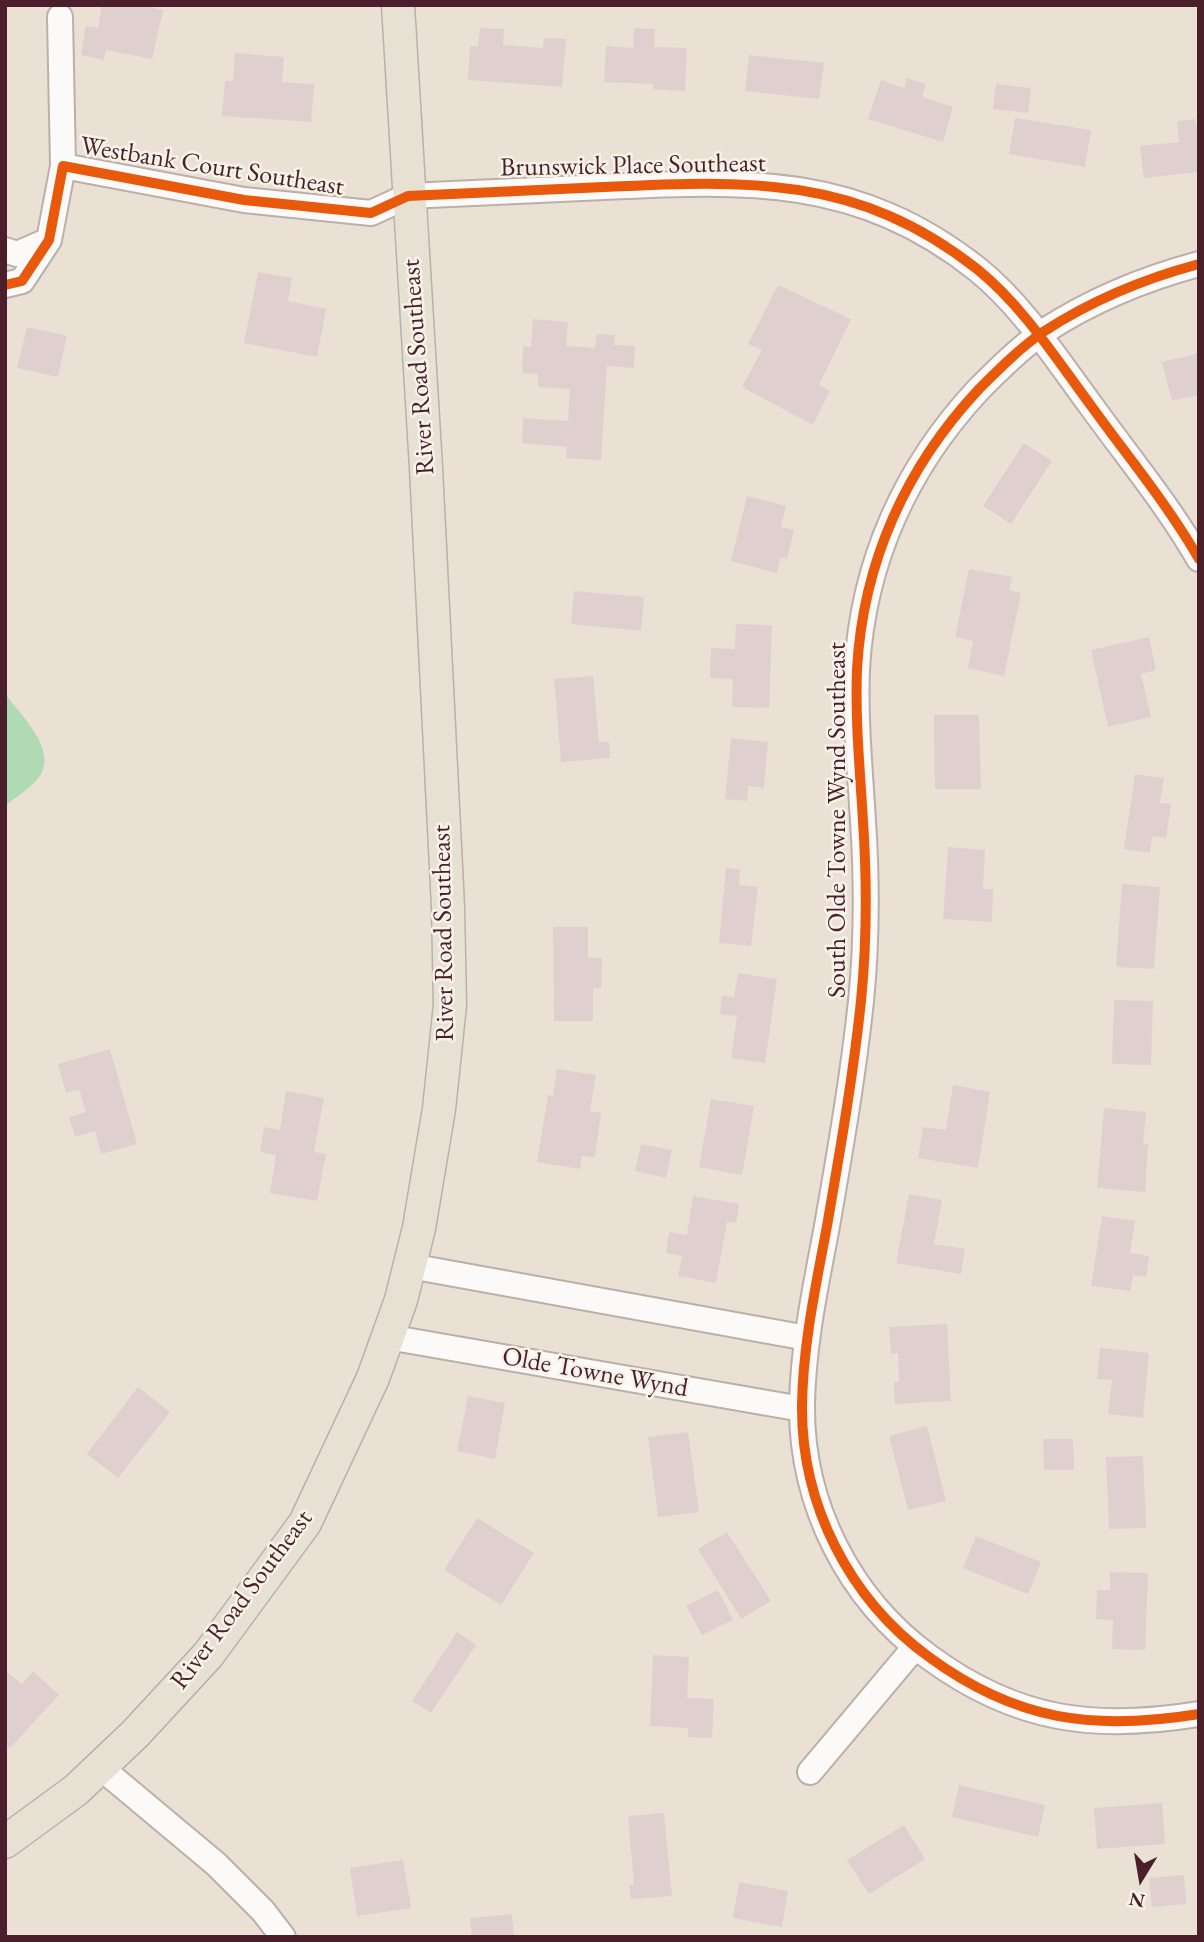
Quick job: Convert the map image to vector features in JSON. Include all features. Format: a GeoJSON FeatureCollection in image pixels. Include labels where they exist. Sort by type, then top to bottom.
{"type":"FeatureCollection","features":[{"type":"Feature","properties":{"kind":"main road","name":"River Road Southeast"},"geometry":{"type":"LineString","coordinates":[[5,1842],[76,1790],[135,1734],[208,1655],[305,1522],[362,1403],[388,1337],[410,1266],[431,1167],[450,1005],[448,907],[426,468],[398,5]]}},
{"type":"Feature","properties":{"kind":"street","name":"Westbank Court Southeast"},"geometry":{"type":"LineString","coordinates":[[5,285],[22,281],[49,240],[63,166],[60,17]]}},
{"type":"Feature","properties":{"kind":"street","name":"Westbank Court Southeast"},"geometry":{"type":"LineString","coordinates":[[63,166],[244,200],[371,213],[408,196]]}},
{"type":"Feature","properties":{"kind":"street","name":"Brunswick Place Southeast"},"geometry":{"type":"LineString","coordinates":[[408,196],[721,183],[760,184],[821,193],[872,208],[948,248],[979,271],[1039,335],[1169,512],[1199,559]]}},
{"type":"Feature","properties":{"kind":"street"},"geometry":{"type":"LineString","coordinates":[[5,250],[17,254],[49,240]]}},
{"type":"Feature","properties":{"kind":"street","name":"South Olde Towne Wynd Southeast"},"geometry":{"type":"LineString","coordinates":[[1199,264],[1128,286],[1096,301],[1039,335],[1015,354],[962,407],[941,433],[900,500],[883,538],[864,604],[860,634],[857,711],[866,888],[861,999],[842,1138],[807,1338],[802,1409],[813,1486],[826,1528],[859,1589],[886,1621],[915,1647],[981,1690],[1019,1707],[1056,1717],[1091,1722],[1128,1722],[1199,1714]]}},
{"type":"Feature","properties":{"kind":"street"},"geometry":{"type":"LineString","coordinates":[[410,1266],[807,1338]]}},
{"type":"Feature","properties":{"kind":"street","name":"Olde Towne Wynd"},"geometry":{"type":"LineString","coordinates":[[388,1337],[802,1409]]}},
{"type":"Feature","properties":{"kind":"street"},"geometry":{"type":"LineString","coordinates":[[810,1772],[915,1647]]}},
{"type":"Feature","properties":{"kind":"street"},"geometry":{"type":"LineString","coordinates":[[100,1767],[216,1864],[263,1911],[282,1932],[283,1937]]}},
{"type":"Feature","properties":{"kind":"green space"},"geometry":{"type":"Polygon","coordinates":[[[5,694],[37,736],[45,759],[43,770],[36,781],[5,806],[5,694]]]}},
{"type":"Feature","properties":{"kind":"building"},"geometry":{"type":"Polygon","coordinates":[[[102,5],[140,5],[163,10],[152,59],[106,50],[104,60],[81,55],[86,26],[98,28],[102,5]]]}},
{"type":"Feature","properties":{"kind":"building"},"geometry":{"type":"Polygon","coordinates":[[[480,28],[504,29],[503,45],[543,48],[544,38],[566,39],[562,87],[468,80],[470,46],[478,46],[480,28]]]}},
{"type":"Feature","properties":{"kind":"building"},"geometry":{"type":"Polygon","coordinates":[[[634,28],[655,29],[654,47],[687,48],[685,91],[653,89],[653,84],[604,82],[606,46],[633,48],[634,28]]]}},
{"type":"Feature","properties":{"kind":"building"},"geometry":{"type":"Polygon","coordinates":[[[235,53],[284,57],[282,82],[314,84],[311,122],[222,116],[225,81],[233,81],[235,53]]]}},
{"type":"Feature","properties":{"kind":"building"},"geometry":{"type":"Polygon","coordinates":[[[749,55],[824,63],[819,99],[745,91],[749,55]]]}},
{"type":"Feature","properties":{"kind":"building"},"geometry":{"type":"Polygon","coordinates":[[[907,78],[926,84],[922,97],[953,107],[943,142],[868,119],[881,80],[904,88],[907,78]]]}},
{"type":"Feature","properties":{"kind":"building"},"geometry":{"type":"Polygon","coordinates":[[[996,84],[1031,88],[1028,113],[993,109],[996,84]]]}},
{"type":"Feature","properties":{"kind":"building"},"geometry":{"type":"Polygon","coordinates":[[[1015,118],[1091,130],[1085,167],[1009,154],[1015,118]]]}},
{"type":"Feature","properties":{"kind":"building"},"geometry":{"type":"Polygon","coordinates":[[[1195,119],[1199,139],[1199,172],[1144,178],[1140,146],[1179,142],[1177,121],[1195,119]]]}},
{"type":"Feature","properties":{"kind":"building"},"geometry":{"type":"Polygon","coordinates":[[[258,272],[292,278],[288,301],[326,309],[317,357],[244,343],[258,272]]]}},
{"type":"Feature","properties":{"kind":"building"},"geometry":{"type":"Polygon","coordinates":[[[778,285],[851,319],[819,385],[830,391],[813,425],[742,387],[762,350],[748,344],[778,285]]]}},
{"type":"Feature","properties":{"kind":"building"},"geometry":{"type":"Polygon","coordinates":[[[533,319],[568,322],[566,346],[595,348],[597,334],[615,335],[614,345],[635,346],[634,368],[607,366],[601,460],[566,458],[567,447],[522,443],[523,418],[568,421],[570,389],[538,387],[538,374],[522,373],[523,346],[531,347],[533,319]]]}},
{"type":"Feature","properties":{"kind":"building"},"geometry":{"type":"Polygon","coordinates":[[[27,327],[67,336],[58,377],[17,368],[27,327]]]}},
{"type":"Feature","properties":{"kind":"building"},"geometry":{"type":"Polygon","coordinates":[[[1199,353],[1199,395],[1172,401],[1162,362],[1199,353]]]}},
{"type":"Feature","properties":{"kind":"building"},"geometry":{"type":"Polygon","coordinates":[[[1024,443],[1052,461],[1011,524],[983,506],[1024,443]]]}},
{"type":"Feature","properties":{"kind":"building"},"geometry":{"type":"Polygon","coordinates":[[[747,496],[786,506],[781,527],[794,530],[787,559],[780,558],[777,573],[731,561],[747,496]]]}},
{"type":"Feature","properties":{"kind":"building"},"geometry":{"type":"Polygon","coordinates":[[[969,569],[1012,577],[1009,590],[1021,593],[1004,676],[968,668],[973,641],[955,637],[969,569]]]}},
{"type":"Feature","properties":{"kind":"building"},"geometry":{"type":"Polygon","coordinates":[[[574,591],[644,597],[641,631],[571,624],[574,591]]]}},
{"type":"Feature","properties":{"kind":"building"},"geometry":{"type":"Polygon","coordinates":[[[736,624],[772,625],[769,708],[732,707],[733,679],[710,678],[711,648],[735,649],[736,624]]]}},
{"type":"Feature","properties":{"kind":"building"},"geometry":{"type":"Polygon","coordinates":[[[1149,637],[1156,670],[1141,674],[1151,717],[1108,727],[1091,650],[1149,637]]]}},
{"type":"Feature","properties":{"kind":"building"},"geometry":{"type":"Polygon","coordinates":[[[593,676],[599,742],[609,742],[610,758],[561,762],[554,679],[593,676]]]}},
{"type":"Feature","properties":{"kind":"building"},"geometry":{"type":"Polygon","coordinates":[[[934,715],[979,715],[981,789],[935,789],[934,715]]]}},
{"type":"Feature","properties":{"kind":"building"},"geometry":{"type":"Polygon","coordinates":[[[731,738],[768,742],[764,788],[748,786],[747,801],[725,799],[731,738]]]}},
{"type":"Feature","properties":{"kind":"building"},"geometry":{"type":"Polygon","coordinates":[[[1135,774],[1164,778],[1160,803],[1171,804],[1166,838],[1152,836],[1150,853],[1124,849],[1135,774]]]}},
{"type":"Feature","properties":{"kind":"building"},"geometry":{"type":"Polygon","coordinates":[[[948,847],[985,850],[983,889],[993,889],[992,922],[943,919],[948,847]]]}},
{"type":"Feature","properties":{"kind":"building"},"geometry":{"type":"Polygon","coordinates":[[[726,868],[740,869],[739,885],[758,887],[751,946],[719,943],[726,868]]]}},
{"type":"Feature","properties":{"kind":"building"},"geometry":{"type":"Polygon","coordinates":[[[1122,884],[1160,887],[1154,969],[1116,967],[1122,884]]]}},
{"type":"Feature","properties":{"kind":"building"},"geometry":{"type":"Polygon","coordinates":[[[553,927],[588,927],[588,958],[602,958],[601,988],[593,988],[593,1021],[554,1021],[553,927]]]}},
{"type":"Feature","properties":{"kind":"building"},"geometry":{"type":"Polygon","coordinates":[[[738,973],[777,979],[765,1063],[731,1058],[737,1016],[720,1014],[722,996],[734,997],[738,973]]]}},
{"type":"Feature","properties":{"kind":"building"},"geometry":{"type":"Polygon","coordinates":[[[1114,1000],[1153,1001],[1151,1065],[1112,1064],[1114,1000]]]}},
{"type":"Feature","properties":{"kind":"building"},"geometry":{"type":"Polygon","coordinates":[[[110,1049],[137,1144],[101,1154],[95,1131],[75,1137],[69,1117],[86,1112],[79,1089],[66,1093],[58,1064],[110,1049]]]}},
{"type":"Feature","properties":{"kind":"building"},"geometry":{"type":"Polygon","coordinates":[[[557,1069],[596,1075],[590,1111],[601,1113],[595,1157],[582,1156],[580,1169],[537,1162],[548,1095],[553,1096],[557,1069]]]}},
{"type":"Feature","properties":{"kind":"building"},"geometry":{"type":"Polygon","coordinates":[[[953,1085],[990,1092],[978,1168],[918,1158],[923,1127],[946,1130],[953,1085]]]}},
{"type":"Feature","properties":{"kind":"building"},"geometry":{"type":"Polygon","coordinates":[[[286,1091],[324,1098],[314,1152],[326,1154],[317,1201],[270,1193],[276,1155],[260,1152],[264,1127],[280,1130],[286,1091]]]}},
{"type":"Feature","properties":{"kind":"building"},"geometry":{"type":"Polygon","coordinates":[[[711,1099],[754,1106],[742,1175],[699,1167],[711,1099]]]}},
{"type":"Feature","properties":{"kind":"building"},"geometry":{"type":"Polygon","coordinates":[[[1104,1108],[1146,1112],[1143,1143],[1148,1144],[1145,1192],[1097,1188],[1104,1108]]]}},
{"type":"Feature","properties":{"kind":"building"},"geometry":{"type":"Polygon","coordinates":[[[641,1144],[672,1150],[666,1178],[635,1171],[641,1144]]]}},
{"type":"Feature","properties":{"kind":"building"},"geometry":{"type":"Polygon","coordinates":[[[909,1194],[942,1200],[934,1244],[965,1249],[961,1274],[896,1263],[909,1194]]]}},
{"type":"Feature","properties":{"kind":"building"},"geometry":{"type":"Polygon","coordinates":[[[693,1196],[739,1204],[736,1223],[727,1222],[716,1283],[678,1276],[682,1256],[666,1253],[669,1232],[687,1235],[693,1196]]]}},
{"type":"Feature","properties":{"kind":"building"},"geometry":{"type":"Polygon","coordinates":[[[1102,1216],[1135,1221],[1130,1253],[1149,1256],[1146,1277],[1133,1275],[1130,1291],[1091,1286],[1102,1216]]]}},
{"type":"Feature","properties":{"kind":"building"},"geometry":{"type":"Polygon","coordinates":[[[947,1324],[951,1401],[895,1404],[894,1382],[899,1382],[898,1353],[891,1354],[889,1327],[947,1324]]]}},
{"type":"Feature","properties":{"kind":"building"},"geometry":{"type":"Polygon","coordinates":[[[1100,1348],[1149,1353],[1143,1418],[1108,1414],[1112,1380],[1097,1379],[1100,1348]]]}},
{"type":"Feature","properties":{"kind":"building"},"geometry":{"type":"Polygon","coordinates":[[[138,1387],[170,1412],[118,1478],[87,1454],[138,1387]]]}},
{"type":"Feature","properties":{"kind":"building"},"geometry":{"type":"Polygon","coordinates":[[[468,1396],[505,1403],[495,1459],[457,1451],[468,1396]]]}},
{"type":"Feature","properties":{"kind":"building"},"geometry":{"type":"Polygon","coordinates":[[[927,1426],[946,1501],[908,1510],[889,1436],[927,1426]]]}},
{"type":"Feature","properties":{"kind":"building"},"geometry":{"type":"Polygon","coordinates":[[[688,1432],[699,1512],[658,1517],[648,1437],[688,1432]]]}},
{"type":"Feature","properties":{"kind":"building"},"geometry":{"type":"Polygon","coordinates":[[[1043,1439],[1073,1439],[1074,1470],[1044,1470],[1043,1439]]]}},
{"type":"Feature","properties":{"kind":"building"},"geometry":{"type":"Polygon","coordinates":[[[1143,1456],[1146,1528],[1109,1529],[1106,1457],[1143,1456]]]}},
{"type":"Feature","properties":{"kind":"building"},"geometry":{"type":"Polygon","coordinates":[[[477,1518],[534,1553],[501,1605],[444,1570],[477,1518]]]}},
{"type":"Feature","properties":{"kind":"building"},"geometry":{"type":"Polygon","coordinates":[[[727,1532],[771,1601],[741,1619],[698,1549],[727,1532]]]}},
{"type":"Feature","properties":{"kind":"building"},"geometry":{"type":"Polygon","coordinates":[[[976,1536],[1041,1562],[1028,1594],[963,1568],[976,1536]]]}},
{"type":"Feature","properties":{"kind":"building"},"geometry":{"type":"Polygon","coordinates":[[[1110,1572],[1148,1573],[1145,1650],[1112,1649],[1113,1620],[1096,1619],[1097,1590],[1110,1590],[1110,1572]]]}},
{"type":"Feature","properties":{"kind":"building"},"geometry":{"type":"Polygon","coordinates":[[[718,1590],[733,1620],[702,1635],[686,1606],[718,1590]]]}},
{"type":"Feature","properties":{"kind":"building"},"geometry":{"type":"Polygon","coordinates":[[[457,1632],[476,1645],[431,1713],[412,1701],[457,1632]]]}},
{"type":"Feature","properties":{"kind":"building"},"geometry":{"type":"Polygon","coordinates":[[[653,1655],[689,1657],[687,1698],[714,1699],[712,1738],[688,1737],[688,1728],[650,1726],[653,1655]]]}},
{"type":"Feature","properties":{"kind":"building"},"geometry":{"type":"Polygon","coordinates":[[[5,1670],[22,1684],[33,1671],[59,1695],[10,1748],[5,1744],[5,1670]]]}},
{"type":"Feature","properties":{"kind":"building"},"geometry":{"type":"Polygon","coordinates":[[[959,1785],[1045,1805],[1038,1837],[952,1817],[959,1785]]]}},
{"type":"Feature","properties":{"kind":"building"},"geometry":{"type":"Polygon","coordinates":[[[1162,1803],[1165,1844],[1097,1849],[1094,1808],[1162,1803]]]}},
{"type":"Feature","properties":{"kind":"building"},"geometry":{"type":"Polygon","coordinates":[[[664,1813],[672,1896],[631,1899],[629,1885],[634,1885],[628,1816],[664,1813]]]}},
{"type":"Feature","properties":{"kind":"building"},"geometry":{"type":"Polygon","coordinates":[[[904,1825],[925,1859],[869,1894],[847,1860],[904,1825]]]}},
{"type":"Feature","properties":{"kind":"building"},"geometry":{"type":"Polygon","coordinates":[[[403,1860],[411,1908],[357,1916],[350,1868],[403,1860]]]}},
{"type":"Feature","properties":{"kind":"building"},"geometry":{"type":"Polygon","coordinates":[[[1184,1875],[1186,1904],[1152,1907],[1149,1878],[1184,1875]]]}},
{"type":"Feature","properties":{"kind":"building"},"geometry":{"type":"Polygon","coordinates":[[[739,1882],[788,1891],[782,1927],[733,1918],[739,1882]]]}},
{"type":"Feature","properties":{"kind":"building"},"geometry":{"type":"Polygon","coordinates":[[[512,1914],[514,1937],[472,1937],[470,1918],[512,1914]]]}},
{"type":"Feature","properties":{"kind":"cycle path"},"geometry":{"type":"LineString","coordinates":[[5,285],[22,281],[49,240],[63,166],[244,200],[371,213],[408,196],[656,185],[753,185],[800,190],[844,200],[889,216],[933,238],[994,284],[1039,334],[1147,482],[1199,559]]}},
{"type":"Feature","properties":{"kind":"cycle path"},"geometry":{"type":"LineString","coordinates":[[1199,264],[1158,276],[1099,300],[1043,332],[1010,359],[979,389],[930,451],[893,518],[879,554],[868,591],[857,669],[857,726],[866,889],[861,1001],[846,1114],[807,1337],[802,1405],[810,1478],[835,1546],[853,1578],[875,1607],[901,1634],[929,1657],[961,1679],[993,1695],[1025,1708],[1057,1716],[1125,1721],[1199,1714]]}}]}
